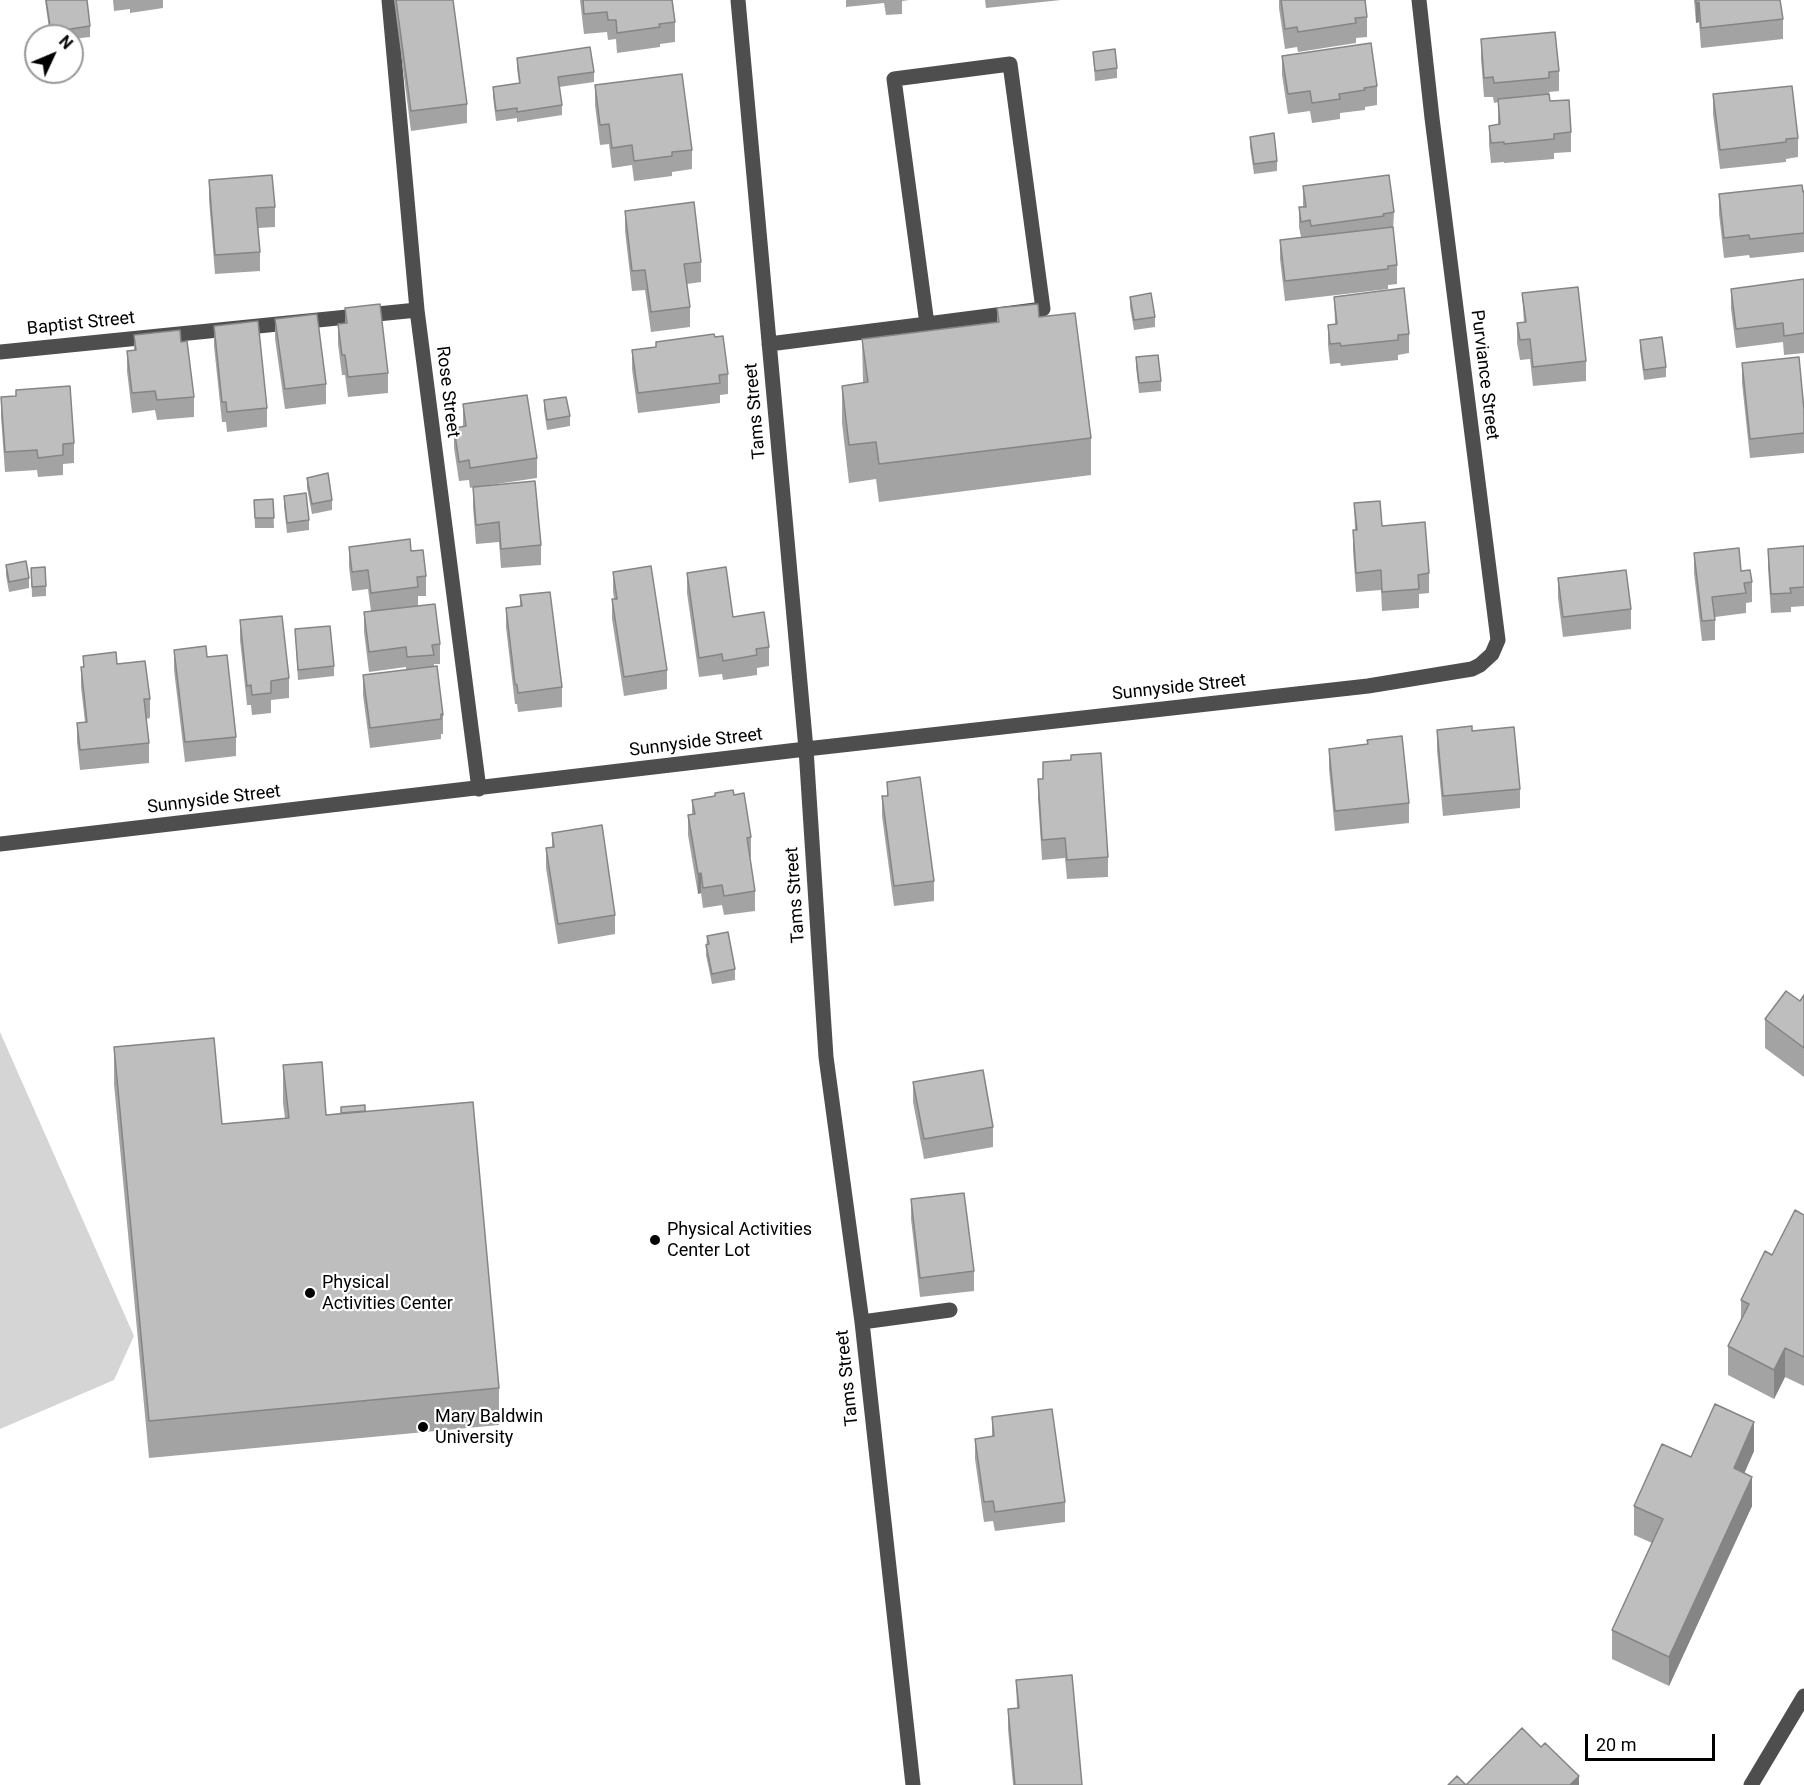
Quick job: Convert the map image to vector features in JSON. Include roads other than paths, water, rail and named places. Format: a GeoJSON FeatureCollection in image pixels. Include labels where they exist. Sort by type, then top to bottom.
{"type":"FeatureCollection","features":[{"type":"Feature","properties":{"kind":"street","name":"Rose Street"},"geometry":{"type":"LineString","coordinates":[[389,0],[417,310],[479,789]]}},
{"type":"Feature","properties":{"kind":"street","name":"Tams Street"},"geometry":{"type":"LineString","coordinates":[[738,0],[807,749],[826,1057],[862,1322],[913,1785]]}},
{"type":"Feature","properties":{"kind":"street","name":"Purviance Street"},"geometry":{"type":"LineString","coordinates":[[1398,681],[1472,669],[1492,654],[1498,640],[1433,129],[1419,0]]}},
{"type":"Feature","properties":{"kind":"street"},"geometry":{"type":"LineString","coordinates":[[769,344],[927,324],[1043,309],[1010,64],[894,79],[927,324]]}},
{"type":"Feature","properties":{"kind":"street","name":"Baptist Street"},"geometry":{"type":"LineString","coordinates":[[0,352],[417,310]]}},
{"type":"Feature","properties":{"kind":"street","name":"Sunnyside Street"},"geometry":{"type":"LineString","coordinates":[[0,844],[1398,681]]}},
{"type":"Feature","properties":{"kind":"street"},"geometry":{"type":"LineString","coordinates":[[862,1322],[950,1310]]}},
{"type":"Feature","properties":{"kind":"street"},"geometry":{"type":"LineString","coordinates":[[1752,1785],[1804,1696]]}},
{"type":"Feature","properties":{"kind":"place","name":"Physical Activities Center Lot"},"geometry":{"type":"Point","coordinates":[655,1240]}},
{"type":"Feature","properties":{"kind":"place","name":"Physical Activities Center"},"geometry":{"type":"Point","coordinates":[310,1293]}},
{"type":"Feature","properties":{"kind":"place","name":"Mary Baldwin University"},"geometry":{"type":"Point","coordinates":[423,1427]}}]}
